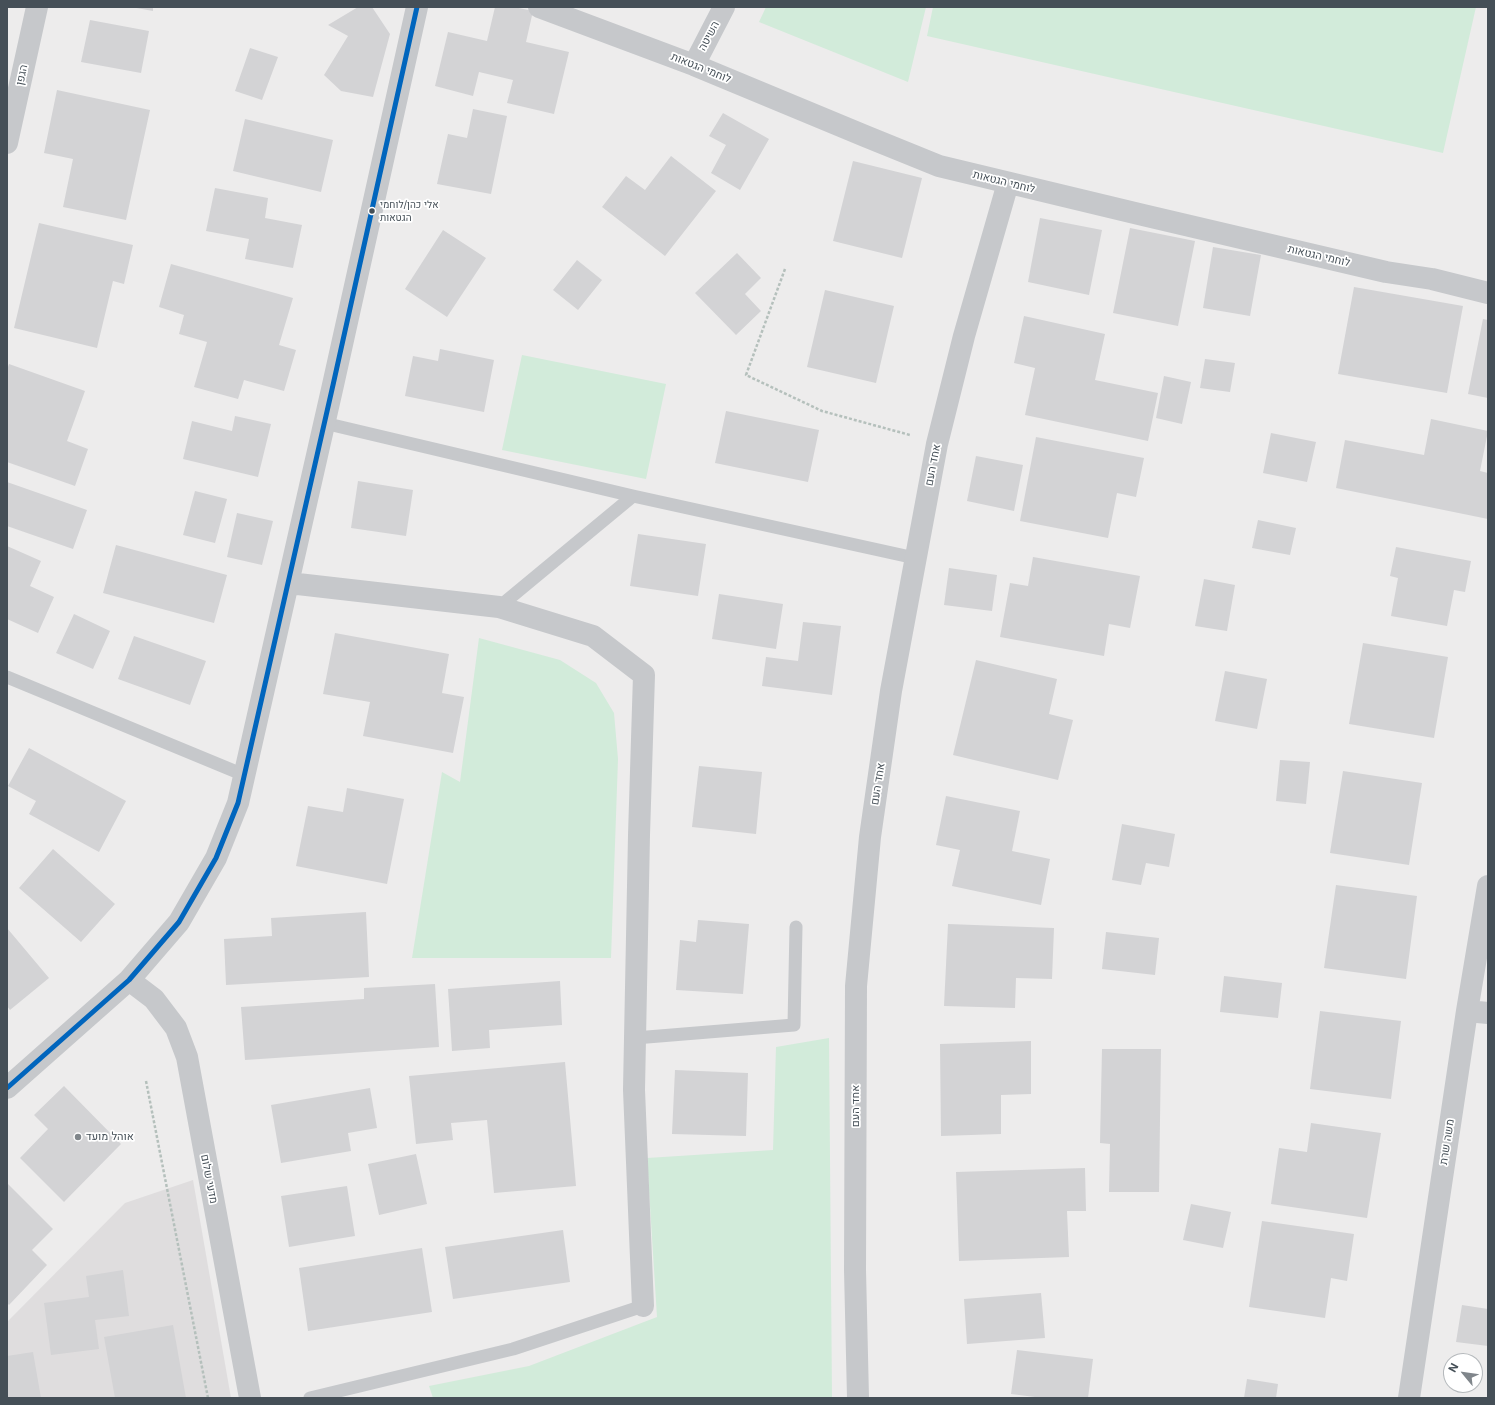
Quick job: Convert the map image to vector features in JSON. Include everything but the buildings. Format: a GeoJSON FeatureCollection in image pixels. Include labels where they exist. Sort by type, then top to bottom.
{"type":"FeatureCollection","features":[{"type":"Feature","properties":{"kind":"street","name":"הגפן"},"geometry":{"type":"LineString","coordinates":[[7,143],[36,7]]}},
{"type":"Feature","properties":{"kind":"street"},"geometry":{"type":"LineString","coordinates":[[7,1088],[129,980],[179,922],[216,858],[238,803],[417,7]]}},
{"type":"Feature","properties":{"kind":"street","name":"לוחמי הגטאות"},"geometry":{"type":"LineString","coordinates":[[539,7],[694,65],[939,166],[1386,272],[1432,279],[1488,293]]}},
{"type":"Feature","properties":{"kind":"street","name":"השיטה"},"geometry":{"type":"LineString","coordinates":[[694,65],[724,7]]}},
{"type":"Feature","properties":{"kind":"street","name":"אחד העם"},"geometry":{"type":"LineString","coordinates":[[858,1398],[855,1270],[856,986],[870,837],[891,692],[937,444],[964,336],[1008,183]]}},
{"type":"Feature","properties":{"kind":"street"},"geometry":{"type":"LineString","coordinates":[[288,583],[499,607],[593,636],[644,675],[634,1090],[643,1306]]}},
{"type":"Feature","properties":{"kind":"street","name":"משה שרת"},"geometry":{"type":"LineString","coordinates":[[1409,1398],[1477,1012],[1488,886]]}},
{"type":"Feature","properties":{"kind":"street","name":"מדעי שלום"},"geometry":{"type":"LineString","coordinates":[[129,980],[154,999],[176,1028],[187,1057],[250,1398]]}},
{"type":"Feature","properties":{"kind":"lane"},"geometry":{"type":"LineString","coordinates":[[324,423],[633,496],[916,558]]}},
{"type":"Feature","properties":{"kind":"lane"},"geometry":{"type":"LineString","coordinates":[[499,607],[633,496]]}},
{"type":"Feature","properties":{"kind":"lane"},"geometry":{"type":"LineString","coordinates":[[7,677],[244,775]]}},
{"type":"Feature","properties":{"kind":"lane"},"geometry":{"type":"LineString","coordinates":[[635,1038],[794,1025],[796,927]]}},
{"type":"Feature","properties":{"kind":"lane"},"geometry":{"type":"LineString","coordinates":[[310,1398],[514,1349],[643,1306]]}},
{"type":"Feature","properties":{"kind":"path"},"geometry":{"type":"LineString","coordinates":[[785,269],[746,375],[822,411],[937,444]]}},
{"type":"Feature","properties":{"kind":"path"},"geometry":{"type":"LineString","coordinates":[[146,1080],[208,1398]]}},
{"type":"Feature","properties":{"kind":"shaded area"},"geometry":{"type":"Polygon","coordinates":[[[193,1180],[231,1398],[7,1398],[7,1322],[125,1203],[193,1180]]]}},
{"type":"Feature","properties":{"kind":"green space"},"geometry":{"type":"Polygon","coordinates":[[[766,7],[926,7],[908,82],[759,22],[766,7]]]}},
{"type":"Feature","properties":{"kind":"green space"},"geometry":{"type":"Polygon","coordinates":[[[933,7],[1476,7],[1443,153],[927,36],[933,7]]]}},
{"type":"Feature","properties":{"kind":"green space"},"geometry":{"type":"Polygon","coordinates":[[[522,355],[666,384],[646,479],[502,450],[522,355]]]}},
{"type":"Feature","properties":{"kind":"green space"},"geometry":{"type":"Polygon","coordinates":[[[479,638],[560,660],[596,683],[614,713],[618,759],[611,958],[412,958],[442,772],[460,782],[479,638]]]}},
{"type":"Feature","properties":{"kind":"green space"},"geometry":{"type":"Polygon","coordinates":[[[829,1038],[832,1398],[433,1398],[429,1386],[529,1366],[657,1317],[647,1158],[773,1150],[776,1047],[829,1038]]]}},
{"type":"Feature","properties":{"kind":"transit line"},"geometry":{"type":"LineString","coordinates":[[7,1088],[129,980],[179,922],[216,858],[238,803],[417,7]]}},
{"type":"Feature","properties":{"kind":"place","name":"אלי כהן/לוחמי הגטאות"},"geometry":{"type":"Point","coordinates":[372,211]}},
{"type":"Feature","properties":{"kind":"place","name":"אוהל מועד"},"geometry":{"type":"Point","coordinates":[78,1137]}}]}
